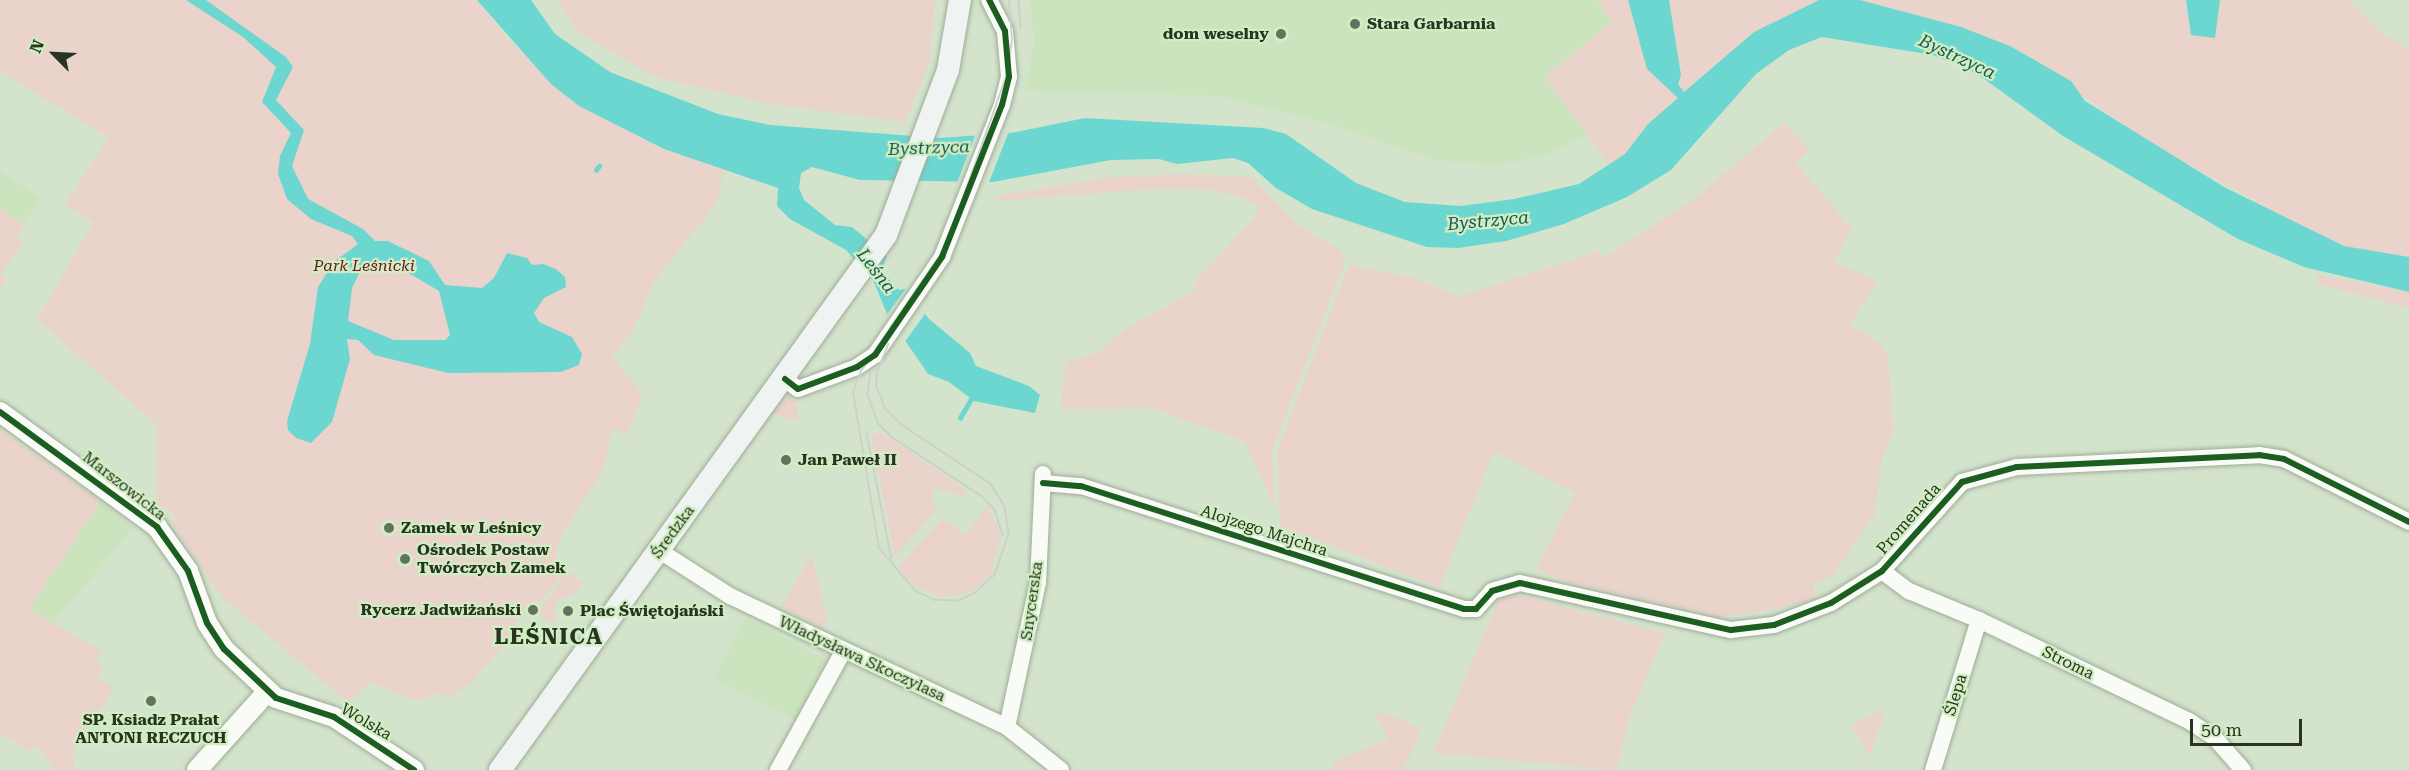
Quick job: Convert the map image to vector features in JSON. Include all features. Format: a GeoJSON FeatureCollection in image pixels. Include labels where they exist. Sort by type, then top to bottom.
{"type":"FeatureCollection","features":[{"type":"Feature","properties":{"kind":"main road","name":"Średzka"},"geometry":{"type":"LineString","coordinates":[[500,770],[660,551],[792,384],[846,294],[882,241],[896,215],[941,92],[960,0]]}},
{"type":"Feature","properties":{"kind":"street"},"geometry":{"type":"LineString","coordinates":[[792,384],[857,367],[875,355],[926,285],[959,220],[1006,91],[1010,56],[1007,39],[988,0]]}},
{"type":"Feature","properties":{"kind":"street","name":"Marszowicka"},"geometry":{"type":"LineString","coordinates":[[0,412],[157,527],[188,571],[207,623],[224,649],[268,691]]}},
{"type":"Feature","properties":{"kind":"street","name":"Promenada"},"geometry":{"type":"LineString","coordinates":[[1476,609],[1492,591],[1520,583],[1710,628],[1753,629],[1820,608],[1882,571],[1962,482],[2017,467],[2259,454],[2284,459],[2409,522]]}},
{"type":"Feature","properties":{"kind":"street","name":"Alojzego Majchra"},"geometry":{"type":"LineString","coordinates":[[1043,478],[1081,486],[1464,609],[1476,609]]}},
{"type":"Feature","properties":{"kind":"street","name":"Snycerska"},"geometry":{"type":"LineString","coordinates":[[1006,727],[1038,583],[1043,478]]}},
{"type":"Feature","properties":{"kind":"street","name":"Władysława Skoczylasa"},"geometry":{"type":"LineString","coordinates":[[660,551],[730,596],[1006,727],[1061,770]]}},
{"type":"Feature","properties":{"kind":"street","name":"Stroma"},"geometry":{"type":"LineString","coordinates":[[1882,571],[1909,591],[1979,620],[2189,721],[2214,737],[2243,770]]}},
{"type":"Feature","properties":{"kind":"street","name":"Ślepa"},"geometry":{"type":"LineString","coordinates":[[1933,770],[1979,620]]}},
{"type":"Feature","properties":{"kind":"street"},"geometry":{"type":"LineString","coordinates":[[778,770],[844,650]]}},
{"type":"Feature","properties":{"kind":"street"},"geometry":{"type":"LineString","coordinates":[[197,770],[268,691]]}},
{"type":"Feature","properties":{"kind":"street","name":"Wolska"},"geometry":{"type":"LineString","coordinates":[[268,691],[287,703],[334,717],[414,770]]}},
{"type":"Feature","properties":{"kind":"shaded area"},"geometry":{"type":"Polygon","coordinates":[[[1030,0],[1596,0],[1612,21],[1545,77],[1587,134],[1546,155],[1498,165],[1435,160],[1332,125],[1216,96],[1026,91],[1034,41],[1030,0]]]}},
{"type":"Feature","properties":{"kind":"shaded area"},"geometry":{"type":"Polygon","coordinates":[[[0,171],[41,199],[24,225],[0,208],[0,171]]]}},
{"type":"Feature","properties":{"kind":"shaded area"},"geometry":{"type":"Polygon","coordinates":[[[101,501],[133,528],[50,628],[17,601],[101,501]]]}},
{"type":"Feature","properties":{"kind":"shaded area"},"geometry":{"type":"Polygon","coordinates":[[[745,618],[826,659],[795,720],[714,679],[745,618]]]}},
{"type":"Feature","properties":{"kind":"green space","name":"Park Leśnicki"},"geometry":{"type":"Polygon","coordinates":[[[0,0],[477,0],[507,38],[579,106],[664,149],[723,169],[718,201],[653,283],[634,329],[612,357],[639,390],[642,399],[626,435],[613,427],[604,468],[559,539],[555,559],[567,568],[535,608],[523,609],[516,616],[519,628],[475,679],[451,698],[440,693],[416,701],[370,682],[348,702],[223,598],[172,523],[176,517],[165,507],[161,512],[157,509],[157,425],[37,319],[94,222],[65,204],[109,138],[0,71],[0,0]]]}},
{"type":"Feature","properties":{"kind":"green space"},"geometry":{"type":"Polygon","coordinates":[[[556,0],[935,0],[930,61],[905,122],[765,103],[655,77],[578,32],[556,0]]]}},
{"type":"Feature","properties":{"kind":"green space"},"geometry":{"type":"Polygon","coordinates":[[[1596,0],[1628,0],[1647,69],[1678,98],[1648,124],[1625,154],[1610,166],[1545,77],[1612,21],[1596,0]]]}},
{"type":"Feature","properties":{"kind":"green space"},"geometry":{"type":"Polygon","coordinates":[[[1669,0],[1825,0],[1754,32],[1684,92],[1678,84],[1681,75],[1669,0]]]}},
{"type":"Feature","properties":{"kind":"green space"},"geometry":{"type":"Polygon","coordinates":[[[1860,0],[2186,0],[2191,35],[2215,37],[2220,0],[2348,0],[2379,30],[2409,50],[2409,257],[2344,246],[2314,233],[2155,146],[2084,97],[1910,13],[1860,0]]]}},
{"type":"Feature","properties":{"kind":"green space"},"geometry":{"type":"Polygon","coordinates":[[[1784,123],[1809,150],[1796,162],[1851,228],[1834,262],[1878,281],[1850,324],[1880,343],[1888,356],[1893,432],[1882,458],[1875,514],[1833,576],[1814,583],[1814,599],[1772,610],[1720,617],[1567,582],[1536,569],[1575,493],[1494,451],[1439,587],[1280,526],[1277,451],[1349,265],[1415,278],[1459,297],[1599,251],[1601,259],[1693,200],[1784,123]]]}},
{"type":"Feature","properties":{"kind":"green space"},"geometry":{"type":"Polygon","coordinates":[[[1180,174],[1251,177],[1298,225],[1341,251],[1345,262],[1272,451],[1276,509],[1244,441],[1152,408],[1061,409],[1066,363],[1100,351],[1126,329],[1194,291],[1197,279],[1257,215],[1258,207],[1246,198],[1213,190],[1154,189],[996,201],[998,196],[1111,177],[1180,174]]]}},
{"type":"Feature","properties":{"kind":"green space"},"geometry":{"type":"Polygon","coordinates":[[[0,208],[24,225],[17,237],[23,242],[0,275],[0,208]]]}},
{"type":"Feature","properties":{"kind":"green space"},"geometry":{"type":"Polygon","coordinates":[[[2314,274],[2409,292],[2409,308],[2320,285],[2314,274]]]}},
{"type":"Feature","properties":{"kind":"green space"},"geometry":{"type":"Polygon","coordinates":[[[0,275],[7,280],[0,289],[0,275]]]}},
{"type":"Feature","properties":{"kind":"green space"},"geometry":{"type":"Polygon","coordinates":[[[783,397],[796,401],[799,421],[772,414],[783,397]]]}},
{"type":"Feature","properties":{"kind":"green space"},"geometry":{"type":"Polygon","coordinates":[[[0,430],[101,501],[29,609],[103,652],[96,663],[104,667],[98,678],[115,687],[72,752],[75,770],[55,770],[37,745],[31,752],[0,733],[0,430]]]}},
{"type":"Feature","properties":{"kind":"green space"},"geometry":{"type":"Polygon","coordinates":[[[881,432],[966,490],[963,496],[934,488],[932,499],[937,509],[895,557],[871,435],[881,432]]]}},
{"type":"Feature","properties":{"kind":"green space"},"geometry":{"type":"Polygon","coordinates":[[[987,505],[1000,532],[999,544],[990,576],[979,586],[968,593],[942,597],[919,588],[904,574],[898,566],[943,519],[966,535],[987,505]]]}},
{"type":"Feature","properties":{"kind":"green space"},"geometry":{"type":"Polygon","coordinates":[[[812,554],[827,624],[821,627],[781,607],[812,554]]]}},
{"type":"Feature","properties":{"kind":"green space"},"geometry":{"type":"Polygon","coordinates":[[[568,571],[584,583],[574,595],[559,599],[555,607],[557,617],[551,624],[537,613],[568,571]]]}},
{"type":"Feature","properties":{"kind":"green space"},"geometry":{"type":"Polygon","coordinates":[[[1517,595],[1665,633],[1630,716],[1616,770],[1433,753],[1499,600],[1517,595]]]}},
{"type":"Feature","properties":{"kind":"green space"},"geometry":{"type":"Polygon","coordinates":[[[1884,708],[1885,710],[1870,757],[1851,726],[1884,708]]]}},
{"type":"Feature","properties":{"kind":"green space"},"geometry":{"type":"Polygon","coordinates":[[[1379,711],[1422,729],[1403,770],[1332,770],[1334,761],[1389,739],[1376,718],[1379,711]]]}},
{"type":"Feature","properties":{"kind":"water"},"geometry":{"type":"Polygon","coordinates":[[[186,0],[206,0],[286,57],[293,67],[276,100],[304,130],[292,166],[308,199],[363,229],[375,241],[388,241],[429,261],[445,285],[482,288],[494,278],[507,253],[527,258],[532,265],[543,264],[556,269],[565,277],[566,287],[544,298],[534,313],[539,322],[572,337],[582,354],[579,365],[561,372],[448,373],[374,355],[358,340],[347,339],[350,359],[332,422],[311,443],[296,438],[288,430],[287,421],[310,344],[318,287],[334,262],[358,244],[352,236],[311,219],[287,199],[278,174],[280,156],[291,133],[262,102],[276,67],[243,37],[186,0]],[[388,261],[371,263],[360,272],[352,288],[348,321],[394,340],[445,340],[450,335],[439,291],[388,261]]]}},
{"type":"Feature","properties":{"kind":"water"},"geometry":{"type":"Polygon","coordinates":[[[477,0],[531,0],[555,34],[610,72],[718,114],[770,125],[939,138],[1011,133],[1085,118],[1263,128],[1286,134],[1356,183],[1405,202],[1460,206],[1514,199],[1579,184],[1625,154],[1648,124],[1678,98],[1647,69],[1628,0],[1669,0],[1681,75],[1678,84],[1684,92],[1754,32],[1819,0],[1860,0],[1961,27],[2010,46],[2071,81],[2085,101],[2224,187],[2344,246],[2409,257],[2409,292],[2304,267],[2238,239],[2063,136],[1976,73],[1933,55],[1822,37],[1789,50],[1756,74],[1671,170],[1627,197],[1564,224],[1506,241],[1458,248],[1427,247],[1312,209],[1276,188],[1248,163],[1233,158],[1177,164],[1159,159],[1111,160],[993,182],[860,180],[812,167],[801,173],[799,188],[804,200],[835,225],[852,227],[887,256],[881,271],[899,290],[905,289],[929,319],[970,353],[976,366],[1029,386],[1040,395],[1035,413],[974,401],[949,382],[928,374],[887,314],[873,280],[846,250],[790,219],[777,206],[778,188],[664,149],[579,106],[551,84],[477,0]]]}},
{"type":"Feature","properties":{"kind":"water"},"geometry":{"type":"Polygon","coordinates":[[[2186,0],[2220,0],[2215,38],[2191,35],[2186,0]]]}},
{"type":"Feature","properties":{"kind":"pier"},"geometry":{"type":"Polygon","coordinates":[[[1009,131],[988,185],[957,183],[976,133],[1009,131]]]}},
{"type":"Feature","properties":{"kind":"pier"},"geometry":{"type":"Polygon","coordinates":[[[907,287],[927,311],[904,343],[885,317],[907,287]]]}},
{"type":"Feature","properties":{"kind":"waterway"},"geometry":{"type":"LineString","coordinates":[[596,170],[599,166]]}},
{"type":"Feature","properties":{"kind":"waterway"},"geometry":{"type":"LineString","coordinates":[[960,418],[974,394]]}},
{"type":"Feature","properties":{"kind":"tram line"},"geometry":{"type":"LineString","coordinates":[[889,344],[877,373],[877,387],[886,409],[902,425],[991,484],[1005,506],[1009,534],[995,575],[974,594],[958,601],[934,600],[915,591],[879,548],[853,393],[861,371],[940,255],[956,218],[1008,71],[1012,40],[1009,0]]}},
{"type":"Feature","properties":{"kind":"tram line"},"geometry":{"type":"LineString","coordinates":[[1019,0],[1021,28]]}},
{"type":"Feature","properties":{"kind":"tram line"},"geometry":{"type":"LineString","coordinates":[[871,373],[868,394],[878,423],[892,437],[983,497],[995,510],[1003,535]]}},
{"type":"Feature","properties":{"kind":"tram line"},"geometry":{"type":"LineString","coordinates":[[867,433],[892,559]]}},
{"type":"Feature","properties":{"kind":"cycle path"},"geometry":{"type":"LineString","coordinates":[[785,379],[798,389],[857,367],[875,355],[942,257],[1002,105],[1009,77],[1005,31],[989,0]]}},
{"type":"Feature","properties":{"kind":"cycle path"},"geometry":{"type":"LineString","coordinates":[[0,412],[157,527],[188,571],[207,623],[224,649],[276,698],[334,717],[414,770]]}},
{"type":"Feature","properties":{"kind":"cycle path"},"geometry":{"type":"LineString","coordinates":[[1043,483],[1081,486],[1464,609],[1476,609],[1492,591],[1520,583],[1731,630],[1774,625],[1831,603],[1882,571],[1962,482],[2017,467],[2259,455],[2284,459],[2409,522]]}},
{"type":"Feature","properties":{"kind":"place","name":"Stara Garbarnia"},"geometry":{"type":"Point","coordinates":[1355,24]}},
{"type":"Feature","properties":{"kind":"place","name":"dom weselny"},"geometry":{"type":"Point","coordinates":[1281,34]}},
{"type":"Feature","properties":{"kind":"place","name":"Jan Paweł II"},"geometry":{"type":"Point","coordinates":[786,460]}},
{"type":"Feature","properties":{"kind":"place","name":"Zamek w Leśnicy"},"geometry":{"type":"Point","coordinates":[389,528]}},
{"type":"Feature","properties":{"kind":"place","name":"Ośrodek Postaw Twórczych Zamek"},"geometry":{"type":"Point","coordinates":[405,559]}},
{"type":"Feature","properties":{"kind":"place","name":"Rycerz Jadwiżański"},"geometry":{"type":"Point","coordinates":[533,610]}},
{"type":"Feature","properties":{"kind":"place","name":"Plac Świętojański"},"geometry":{"type":"Point","coordinates":[568,611]}},
{"type":"Feature","properties":{"kind":"place","name":"SP. Ksiadz Prałat ANTONI RECZUCH"},"geometry":{"type":"Point","coordinates":[151,701]}},
{"type":"Feature","properties":{"kind":"district","name":"LEŚNICA"},"geometry":{"type":"Point","coordinates":[549,637]}},
{"type":"Feature","properties":{"kind":"water label","name":"Bystrzyca"},"geometry":{"type":"Point","coordinates":[1957,57]}},
{"type":"Feature","properties":{"kind":"water label","name":"Bystrzyca"},"geometry":{"type":"Point","coordinates":[929,148]}},
{"type":"Feature","properties":{"kind":"water label","name":"Bystrzyca"},"geometry":{"type":"Point","coordinates":[1488,221]}},
{"type":"Feature","properties":{"kind":"water label","name":"Leśna"},"geometry":{"type":"Point","coordinates":[876,271]}}]}
